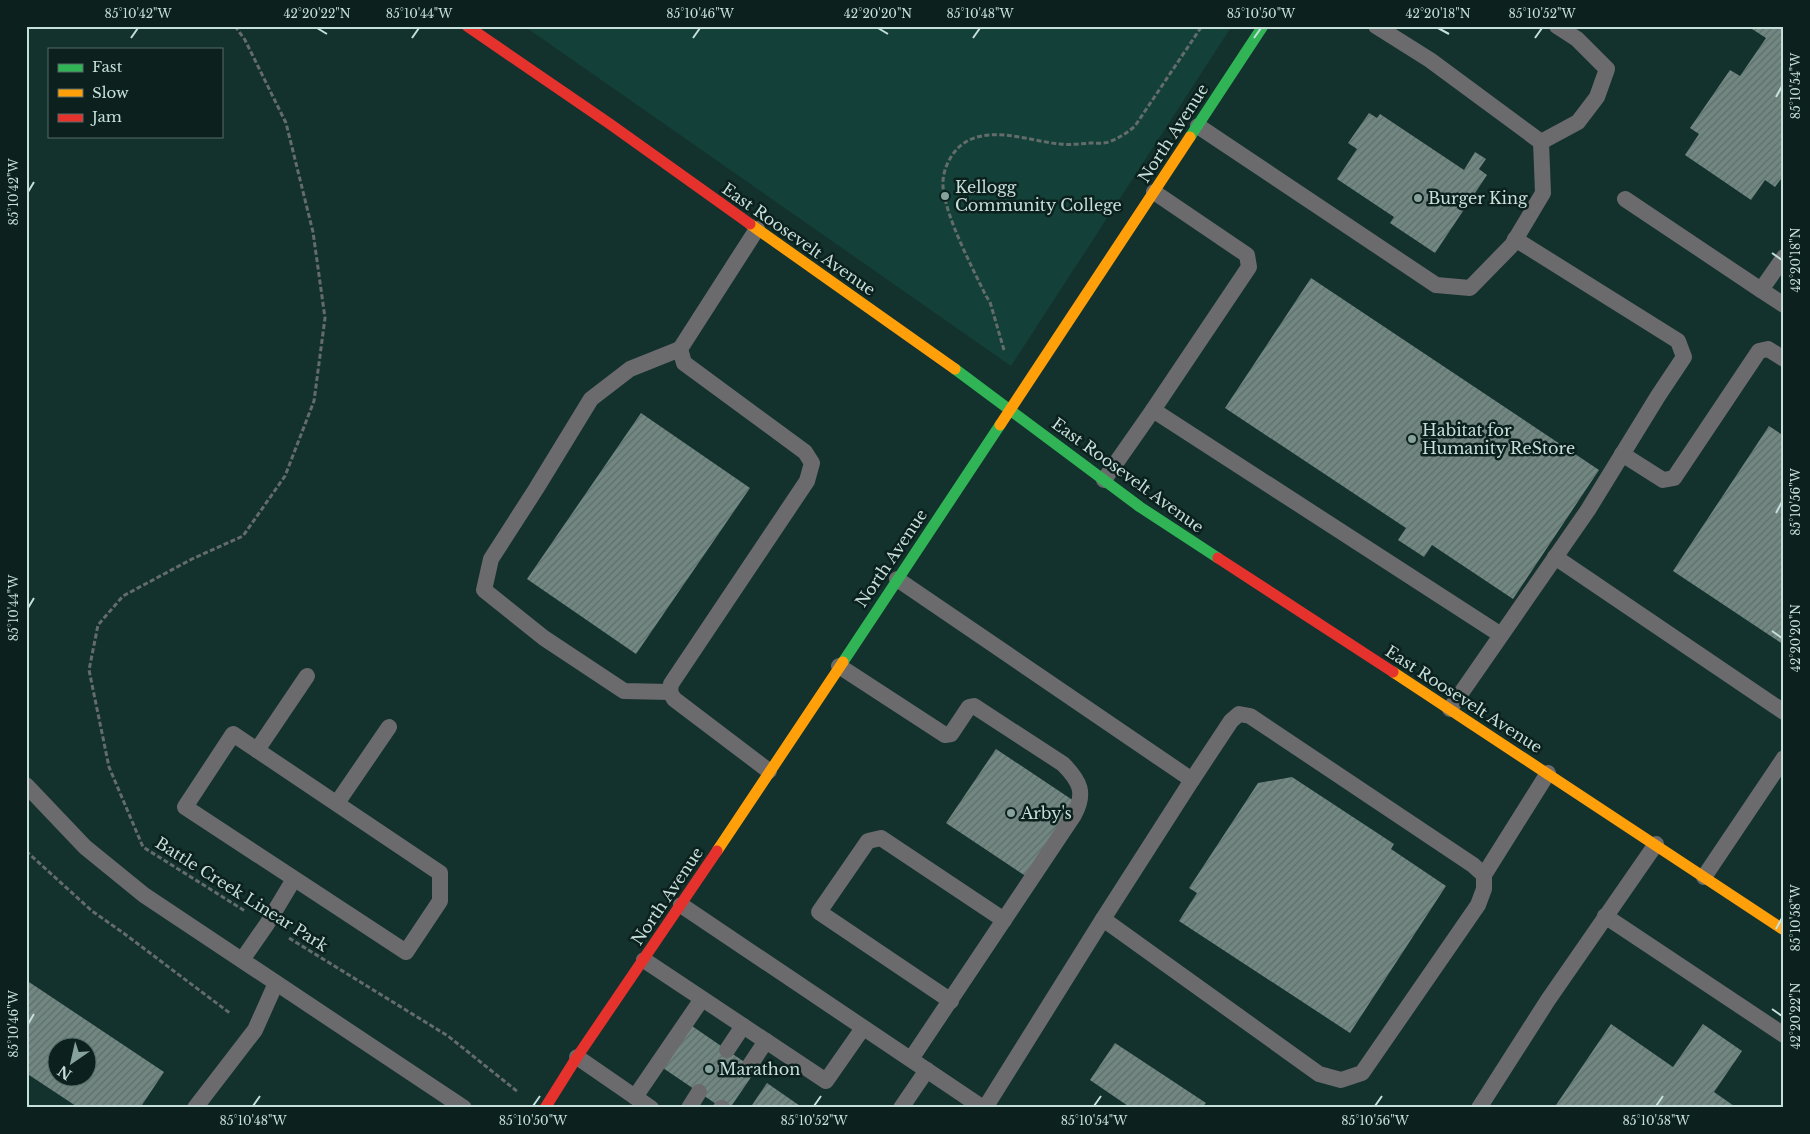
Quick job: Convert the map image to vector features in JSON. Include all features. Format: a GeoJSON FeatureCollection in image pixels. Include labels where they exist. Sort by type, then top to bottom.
{"type":"FeatureCollection","features":[{"type":"Feature","properties":{"kind":"street","name":"East Roosevelt Avenue"},"geometry":{"type":"LineString","coordinates":[[467,26],[610,124],[1011,409],[1140,507],[1548,773],[1784,930]]}},
{"type":"Feature","properties":{"kind":"street","name":"North Avenue"},"geometry":{"type":"LineString","coordinates":[[545,1108],[577,1057],[644,960],[1011,409],[1263,26]]}},
{"type":"Feature","properties":{"kind":"lane"},"geometry":{"type":"LineString","coordinates":[[1376,26],[1430,60],[1541,142]]}},
{"type":"Feature","properties":{"kind":"lane"},"geometry":{"type":"LineString","coordinates":[[1541,142],[1578,122],[1597,97],[1607,69],[1577,39],[1557,26]]}},
{"type":"Feature","properties":{"kind":"lane"},"geometry":{"type":"LineString","coordinates":[[1198,126],[1436,285],[1470,288],[1515,239],[1543,193],[1541,142]]}},
{"type":"Feature","properties":{"kind":"lane"},"geometry":{"type":"LineString","coordinates":[[1104,480],[1249,267],[1247,255],[1154,192]]}},
{"type":"Feature","properties":{"kind":"lane"},"geometry":{"type":"LineString","coordinates":[[1625,199],[1784,305]]}},
{"type":"Feature","properties":{"kind":"lane"},"geometry":{"type":"LineString","coordinates":[[670,692],[624,691],[544,638],[484,590],[491,558],[536,490],[591,399],[630,369],[680,349],[758,229]]}},
{"type":"Feature","properties":{"kind":"lane"},"geometry":{"type":"LineString","coordinates":[[1450,709],[1588,510],[1684,357],[1678,341],[1515,239]]}},
{"type":"Feature","properties":{"kind":"lane"},"geometry":{"type":"LineString","coordinates":[[1761,290],[1784,257]]}},
{"type":"Feature","properties":{"kind":"lane"},"geometry":{"type":"LineString","coordinates":[[680,349],[684,363],[805,452],[812,463],[808,481],[671,684],[670,692],[674,699],[769,771]]}},
{"type":"Feature","properties":{"kind":"lane"},"geometry":{"type":"LineString","coordinates":[[1622,454],[1663,480],[1674,478],[1760,351],[1768,349],[1784,359]]}},
{"type":"Feature","properties":{"kind":"lane"},"geometry":{"type":"LineString","coordinates":[[1153,410],[1501,635]]}},
{"type":"Feature","properties":{"kind":"lane"},"geometry":{"type":"LineString","coordinates":[[1555,557],[1784,712]]}},
{"type":"Feature","properties":{"kind":"lane"},"geometry":{"type":"LineString","coordinates":[[897,579],[1192,780]]}},
{"type":"Feature","properties":{"kind":"lane"},"geometry":{"type":"LineString","coordinates":[[839,666],[945,735],[951,734],[970,707],[974,706],[1063,764],[1073,773],[1079,784],[1080,805],[1074,815],[911,1059]]}},
{"type":"Feature","properties":{"kind":"lane"},"geometry":{"type":"LineString","coordinates":[[257,750],[307,676]]}},
{"type":"Feature","properties":{"kind":"lane"},"geometry":{"type":"LineString","coordinates":[[681,904],[984,1108],[1192,780],[1231,721],[1239,714],[1250,716],[1473,865],[1484,875]]}},
{"type":"Feature","properties":{"kind":"lane"},"geometry":{"type":"LineString","coordinates":[[337,803],[389,728]]}},
{"type":"Feature","properties":{"kind":"lane"},"geometry":{"type":"LineString","coordinates":[[233,734],[337,803],[440,873],[440,901],[406,952],[185,807],[233,734]]}},
{"type":"Feature","properties":{"kind":"lane"},"geometry":{"type":"LineString","coordinates":[[1704,877],[1784,758]]}},
{"type":"Feature","properties":{"kind":"lane"},"geometry":{"type":"LineString","coordinates":[[1103,919],[1319,1074],[1341,1080],[1362,1073],[1478,905],[1484,889],[1484,875],[1548,773]]}},
{"type":"Feature","properties":{"kind":"lane"},"geometry":{"type":"LineString","coordinates":[[26,785],[85,847],[144,895],[464,1108]]}},
{"type":"Feature","properties":{"kind":"lane"},"geometry":{"type":"LineString","coordinates":[[951,1001],[820,912],[868,841],[881,838],[1004,920]]}},
{"type":"Feature","properties":{"kind":"lane"},"geometry":{"type":"LineString","coordinates":[[1479,1108],[1548,1000],[1656,844]]}},
{"type":"Feature","properties":{"kind":"lane"},"geometry":{"type":"LineString","coordinates":[[242,960],[294,879]]}},
{"type":"Feature","properties":{"kind":"lane"},"geometry":{"type":"LineString","coordinates":[[1605,916],[1784,1035]]}},
{"type":"Feature","properties":{"kind":"lane"},"geometry":{"type":"LineString","coordinates":[[644,960],[826,1081],[863,1028]]}},
{"type":"Feature","properties":{"kind":"lane"},"geometry":{"type":"LineString","coordinates":[[196,1108],[255,1030],[276,983]]}},
{"type":"Feature","properties":{"kind":"lane"},"geometry":{"type":"LineString","coordinates":[[635,1097],[702,999]]}},
{"type":"Feature","properties":{"kind":"lane"},"geometry":{"type":"LineString","coordinates":[[727,1050],[743,1026]]}},
{"type":"Feature","properties":{"kind":"lane"},"geometry":{"type":"LineString","coordinates":[[750,1065],[766,1041]]}},
{"type":"Feature","properties":{"kind":"lane"},"geometry":{"type":"LineString","coordinates":[[577,1057],[651,1108]]}},
{"type":"Feature","properties":{"kind":"lane"},"geometry":{"type":"LineString","coordinates":[[901,1108],[926,1070]]}},
{"type":"Feature","properties":{"kind":"lane"},"geometry":{"type":"LineString","coordinates":[[689,1108],[699,1092]]}},
{"type":"Feature","properties":{"kind":"path","name":"Battle Creek Linear Park"},"geometry":{"type":"LineString","coordinates":[[235,26],[245,40],[286,123],[313,232],[325,318],[314,401],[286,476],[243,536],[192,559],[123,596],[98,625],[89,670],[109,767],[143,847],[448,1036],[519,1093]]}},
{"type":"Feature","properties":{"kind":"path"},"geometry":{"type":"LineString","coordinates":[[1004,350],[990,302],[964,249],[946,204],[943,185],[950,156],[961,145],[980,137],[996,135],[1067,144],[1107,142],[1125,135],[1135,126],[1202,26]]}},
{"type":"Feature","properties":{"kind":"path"},"geometry":{"type":"LineString","coordinates":[[26,851],[92,911],[231,1014]]}},
{"type":"Feature","properties":{"kind":"shaded area","name":"Kellogg Community College"},"geometry":{"type":"Polygon","coordinates":[[[524,26],[1232,26],[1011,366],[524,26]]]}},
{"type":"Feature","properties":{"kind":"building"},"geometry":{"type":"Polygon","coordinates":[[[1755,26],[1784,26],[1784,175],[1775,187],[1765,180],[1751,200],[1685,155],[1699,134],[1690,128],[1730,70],[1740,76],[1766,38],[1752,29],[1755,26]]]}},
{"type":"Feature","properties":{"kind":"building","name":"Burger King"},"geometry":{"type":"Polygon","coordinates":[[[1369,113],[1377,118],[1380,114],[1464,170],[1475,152],[1486,159],[1479,169],[1487,175],[1435,253],[1390,223],[1394,217],[1337,179],[1357,149],[1348,143],[1369,113]]]}},
{"type":"Feature","properties":{"kind":"building","name":"Habitat for Humanity ReStore"},"geometry":{"type":"Polygon","coordinates":[[[1311,278],[1599,470],[1513,599],[1432,545],[1424,557],[1398,540],[1406,528],[1225,408],[1311,278]]]}},
{"type":"Feature","properties":{"kind":"building"},"geometry":{"type":"Polygon","coordinates":[[[641,413],[750,488],[636,654],[527,579],[641,413]]]}},
{"type":"Feature","properties":{"kind":"building"},"geometry":{"type":"Polygon","coordinates":[[[1769,426],[1784,436],[1784,645],[1673,571],[1769,426]]]}},
{"type":"Feature","properties":{"kind":"building","name":"Arby's"},"geometry":{"type":"Polygon","coordinates":[[[996,749],[1077,803],[1027,877],[946,823],[996,749]]]}},
{"type":"Feature","properties":{"kind":"building"},"geometry":{"type":"Polygon","coordinates":[[[1292,777],[1394,844],[1391,849],[1446,886],[1350,1033],[1179,921],[1197,893],[1189,888],[1258,783],[1292,777]]]}},
{"type":"Feature","properties":{"kind":"building"},"geometry":{"type":"Polygon","coordinates":[[[26,980],[164,1072],[140,1108],[79,1108],[26,1073],[26,980]]]}},
{"type":"Feature","properties":{"kind":"building"},"geometry":{"type":"Polygon","coordinates":[[[1611,1024],[1673,1067],[1703,1024],[1742,1051],[1714,1092],[1737,1108],[1554,1108],[1611,1024]]]}},
{"type":"Feature","properties":{"kind":"building"},"geometry":{"type":"Polygon","coordinates":[[[692,1026],[756,1070],[730,1108],[722,1108],[663,1068],[692,1026]]]}},
{"type":"Feature","properties":{"kind":"building"},"geometry":{"type":"Polygon","coordinates":[[[1115,1043],[1206,1103],[1202,1108],[1131,1108],[1090,1080],[1115,1043]]]}},
{"type":"Feature","properties":{"kind":"building"},"geometry":{"type":"Polygon","coordinates":[[[767,1083],[803,1108],[750,1108],[767,1083]]]}},
{"type":"Feature","properties":{"kind":"traffic: fast"},"geometry":{"type":"LineString","coordinates":[[1190,137],[1263,26]]}},
{"type":"Feature","properties":{"kind":"traffic: fast"},"geometry":{"type":"LineString","coordinates":[[955,369],[1140,507],[1218,558]]}},
{"type":"Feature","properties":{"kind":"traffic: fast"},"geometry":{"type":"LineString","coordinates":[[843,662],[1000,425]]}},
{"type":"Feature","properties":{"kind":"traffic: slow"},"geometry":{"type":"LineString","coordinates":[[1000,425],[1190,137]]}},
{"type":"Feature","properties":{"kind":"traffic: slow"},"geometry":{"type":"LineString","coordinates":[[750,224],[955,369]]}},
{"type":"Feature","properties":{"kind":"traffic: slow"},"geometry":{"type":"LineString","coordinates":[[717,851],[843,662]]}},
{"type":"Feature","properties":{"kind":"traffic: slow"},"geometry":{"type":"LineString","coordinates":[[1393,672],[1784,930]]}},
{"type":"Feature","properties":{"kind":"traffic: jam"},"geometry":{"type":"LineString","coordinates":[[467,26],[610,124],[750,224]]}},
{"type":"Feature","properties":{"kind":"traffic: jam"},"geometry":{"type":"LineString","coordinates":[[1218,558],[1393,672]]}},
{"type":"Feature","properties":{"kind":"traffic: jam"},"geometry":{"type":"LineString","coordinates":[[545,1108],[577,1057],[717,851]]}},
{"type":"Feature","properties":{"kind":"place","name":"Kellogg Community College"},"geometry":{"type":"Point","coordinates":[945,196]}},
{"type":"Feature","properties":{"kind":"place","name":"Burger King"},"geometry":{"type":"Point","coordinates":[1418,198]}},
{"type":"Feature","properties":{"kind":"place","name":"Habitat for Humanity ReStore"},"geometry":{"type":"Point","coordinates":[1412,439]}},
{"type":"Feature","properties":{"kind":"place","name":"Arby's"},"geometry":{"type":"Point","coordinates":[1011,813]}},
{"type":"Feature","properties":{"kind":"place","name":"Marathon"},"geometry":{"type":"Point","coordinates":[709,1069]}}]}
